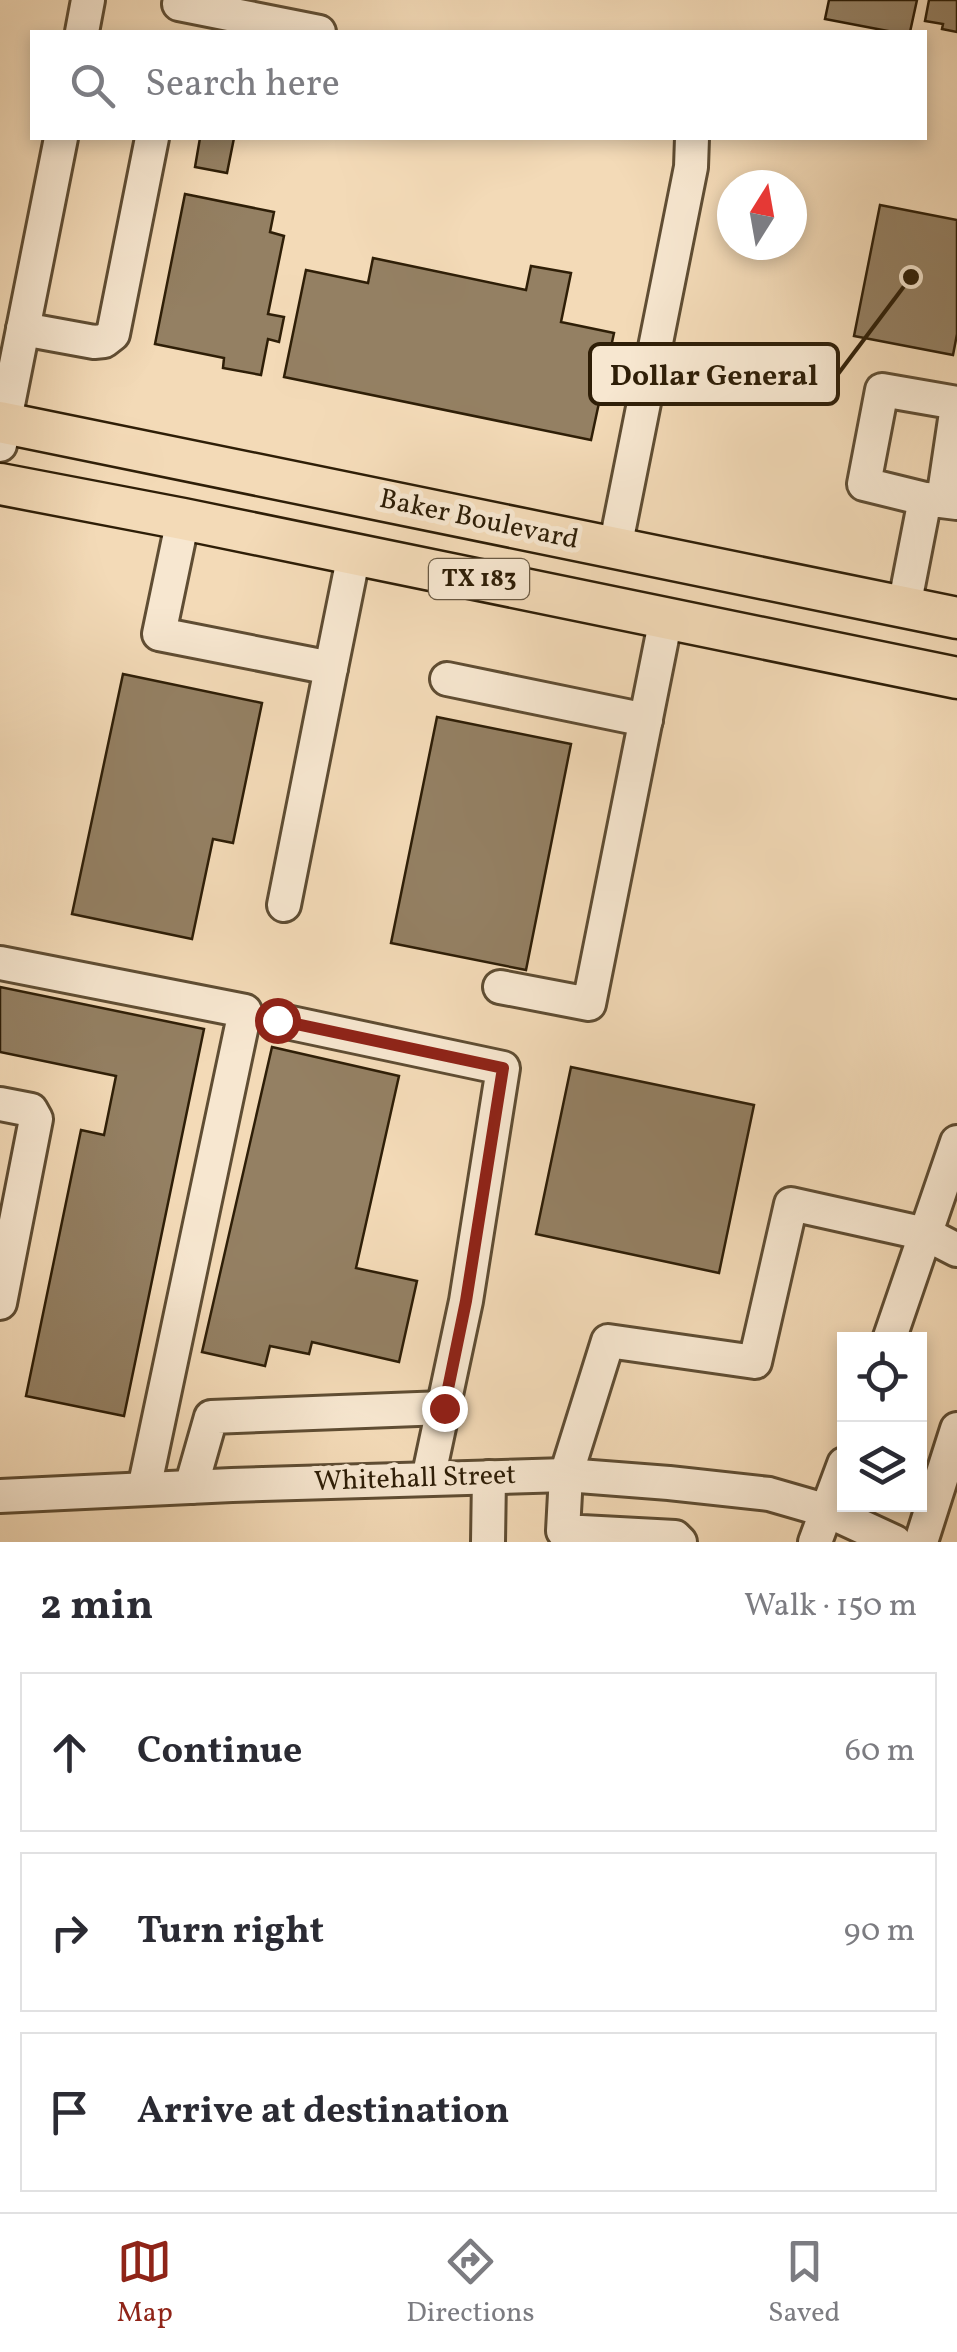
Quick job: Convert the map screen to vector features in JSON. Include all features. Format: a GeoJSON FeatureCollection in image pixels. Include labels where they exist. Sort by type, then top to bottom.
{"type":"FeatureCollection","features":[{"type":"Feature","properties":{"kind":"main road","name":"Baker Boulevard"},"geometry":{"type":"LineString","coordinates":[[2,430],[957,618]]}},
{"type":"Feature","properties":{"kind":"main road","name":"Baker Boulevard"},"geometry":{"type":"LineString","coordinates":[[0,484],[183,518],[957,678]]}},
{"type":"Feature","properties":{"kind":"street"},"geometry":{"type":"LineString","coordinates":[[82,30],[88,0]]}},
{"type":"Feature","properties":{"kind":"street"},"geometry":{"type":"LineString","coordinates":[[170,12],[304,30]]}},
{"type":"Feature","properties":{"kind":"street"},"geometry":{"type":"LineString","coordinates":[[2,430],[61,140]]}},
{"type":"Feature","properties":{"kind":"street"},"geometry":{"type":"LineString","coordinates":[[23,329],[94,342],[113,334],[152,140]]}},
{"type":"Feature","properties":{"kind":"street"},"geometry":{"type":"LineString","coordinates":[[615,548],[691,168],[692,140]]}},
{"type":"Feature","properties":{"kind":"street"},"geometry":{"type":"LineString","coordinates":[[904,607],[942,501],[957,404],[882,390],[864,484],[942,501]]}},
{"type":"Feature","properties":{"kind":"street"},"geometry":{"type":"LineString","coordinates":[[183,518],[159,634],[331,668]]}},
{"type":"Feature","properties":{"kind":"street"},"geometry":{"type":"LineString","coordinates":[[284,905],[354,554]]}},
{"type":"Feature","properties":{"kind":"street"},"geometry":{"type":"LineString","coordinates":[[500,987],[588,1004],[666,618]]}},
{"type":"Feature","properties":{"kind":"street"},"geometry":{"type":"LineString","coordinates":[[446,680],[646,720]]}},
{"type":"Feature","properties":{"kind":"street"},"geometry":{"type":"LineString","coordinates":[[0,963],[246,1011],[144,1489]]}},
{"type":"Feature","properties":{"kind":"street"},"geometry":{"type":"LineString","coordinates":[[277,1020],[503,1068],[466,1301],[428,1479]]}},
{"type":"Feature","properties":{"kind":"street"},"geometry":{"type":"LineString","coordinates":[[0,1104],[30,1110],[36,1119],[1,1290]]}},
{"type":"Feature","properties":{"kind":"street"},"geometry":{"type":"LineString","coordinates":[[891,1332],[957,1142]]}},
{"type":"Feature","properties":{"kind":"street"},"geometry":{"type":"LineString","coordinates":[[680,1542],[675,1537],[563,1531],[566,1474],[608,1341],[754,1362],[791,1204],[926,1234],[957,1250]]}},
{"type":"Feature","properties":{"kind":"street"},"geometry":{"type":"LineString","coordinates":[[191,1487],[211,1417],[444,1408]]}},
{"type":"Feature","properties":{"kind":"street"},"geometry":{"type":"LineString","coordinates":[[921,1542],[957,1429]]}},
{"type":"Feature","properties":{"kind":"street","name":"Whitehall Street"},"geometry":{"type":"LineString","coordinates":[[0,1496],[566,1474],[770,1494],[828,1511],[894,1542]]}},
{"type":"Feature","properties":{"kind":"street"},"geometry":{"type":"LineString","coordinates":[[488,1542],[489,1477]]}},
{"type":"Feature","properties":{"kind":"street"},"geometry":{"type":"LineString","coordinates":[[816,1542],[837,1485]]}},
{"type":"Feature","properties":{"kind":"building"},"geometry":{"type":"Polygon","coordinates":[[[829,0],[917,0],[910,30],[883,30],[825,19],[829,0]]]}},
{"type":"Feature","properties":{"kind":"building"},"geometry":{"type":"Polygon","coordinates":[[[929,0],[957,0],[957,32],[942,29],[943,24],[925,21],[929,0]]]}},
{"type":"Feature","properties":{"kind":"building"},"geometry":{"type":"Polygon","coordinates":[[[200,140],[234,140],[227,173],[195,167],[200,140]]]}},
{"type":"Feature","properties":{"kind":"building"},"geometry":{"type":"Polygon","coordinates":[[[185,194],[274,212],[270,232],[284,236],[268,314],[284,317],[279,342],[268,339],[261,375],[223,368],[224,358],[155,344],[185,194]]]}},
{"type":"Feature","properties":{"kind":"building"},"geometry":{"type":"Polygon","coordinates":[[[880,205],[957,220],[957,334],[953,355],[854,336],[880,205]]]}},
{"type":"Feature","properties":{"kind":"building"},"geometry":{"type":"Polygon","coordinates":[[[373,258],[526,290],[531,266],[571,273],[561,322],[614,333],[591,440],[284,377],[306,270],[368,283],[373,258]]]}},
{"type":"Feature","properties":{"kind":"building"},"geometry":{"type":"Polygon","coordinates":[[[123,674],[262,703],[233,843],[213,839],[192,939],[72,914],[123,674]]]}},
{"type":"Feature","properties":{"kind":"building"},"geometry":{"type":"Polygon","coordinates":[[[437,717],[571,744],[526,970],[391,943],[437,717]]]}},
{"type":"Feature","properties":{"kind":"building"},"geometry":{"type":"Polygon","coordinates":[[[0,987],[204,1029],[124,1416],[26,1396],[81,1130],[104,1135],[116,1076],[0,1052],[0,987]]]}},
{"type":"Feature","properties":{"kind":"building"},"geometry":{"type":"Polygon","coordinates":[[[272,1047],[399,1076],[356,1268],[417,1281],[399,1362],[312,1342],[309,1354],[270,1346],[265,1366],[202,1352],[272,1047]]]}},
{"type":"Feature","properties":{"kind":"building"},"geometry":{"type":"Polygon","coordinates":[[[571,1067],[754,1105],[719,1273],[536,1234],[571,1067]]]}},
{"type":"Feature","properties":{"kind":"place","name":"Dollar General"},"geometry":{"type":"Point","coordinates":[911,277]}},
{"type":"Feature","properties":{"kind":"route"},"geometry":{"type":"LineString","coordinates":[[277,1020],[503,1068],[466,1301],[444,1408]]}}]}
